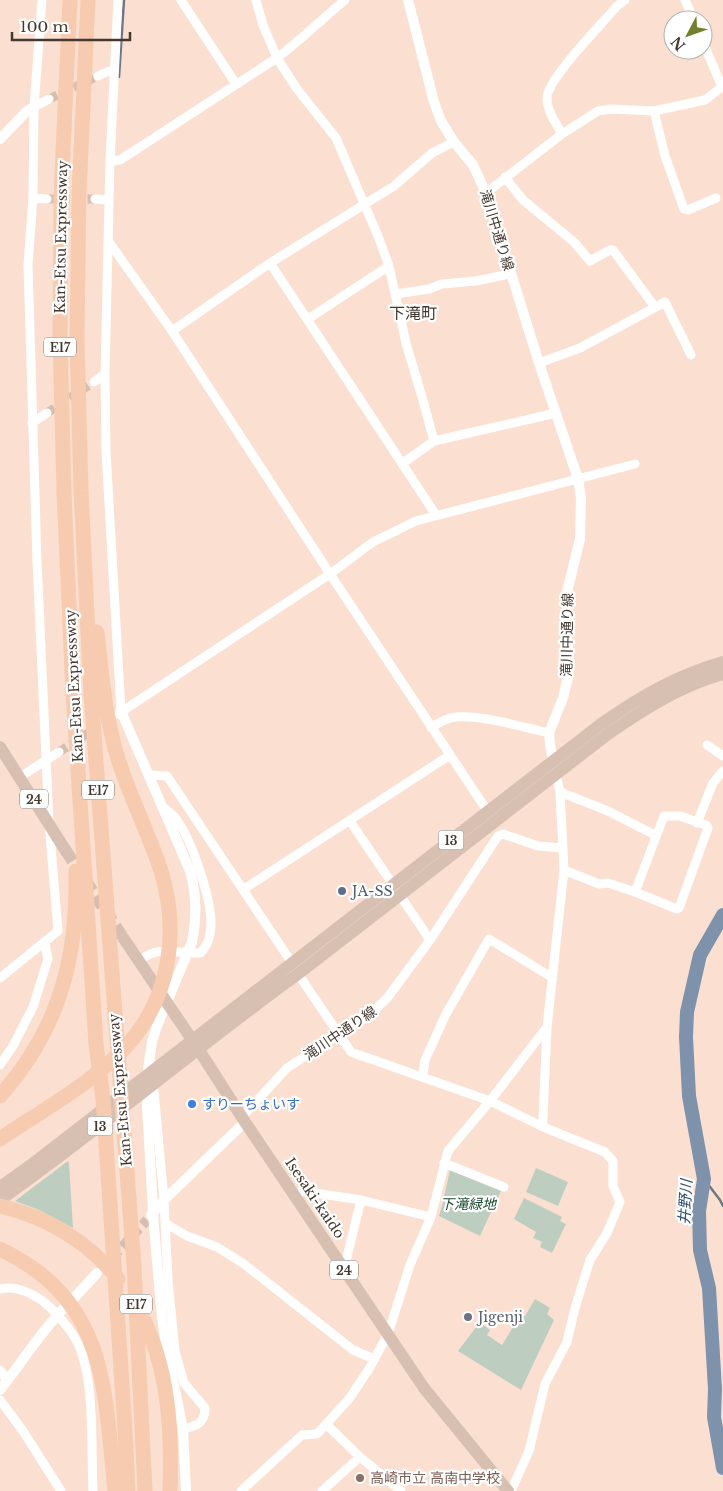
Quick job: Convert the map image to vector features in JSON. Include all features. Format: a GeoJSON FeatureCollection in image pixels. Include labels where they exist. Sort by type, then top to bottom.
{"type":"FeatureCollection","features":[{"type":"Feature","properties":{"kind":"highway","name":"Kan-Etsu Expressway"},"geometry":{"type":"LineString","coordinates":[[70,0],[62,187],[60,338],[64,492],[73,694],[96,1044],[103,1100],[117,1293],[128,1491]]}},
{"type":"Feature","properties":{"kind":"highway","name":"Kan-Etsu Expressway"},"geometry":{"type":"LineString","coordinates":[[88,0],[83,80],[77,338],[81,491],[91,695],[134,1265],[145,1491]]}},
{"type":"Feature","properties":{"kind":"highway"},"geometry":{"type":"LineString","coordinates":[[0,1139],[92,1077],[131,1041],[158,996],[165,976],[180,951],[161,872],[132,799],[111,733],[104,695],[81,491]]}},
{"type":"Feature","properties":{"kind":"highway"},"geometry":{"type":"LineString","coordinates":[[0,1096],[24,1066],[46,1028],[61,991],[72,948],[76,890],[68,744],[73,694]]}},
{"type":"Feature","properties":{"kind":"highway"},"geometry":{"type":"LineString","coordinates":[[0,1206],[37,1218],[66,1234],[112,1271],[138,1307],[161,1364],[169,1419],[171,1448],[170,1491]]}},
{"type":"Feature","properties":{"kind":"highway"},"geometry":{"type":"LineString","coordinates":[[0,1249],[27,1264],[53,1285],[76,1312],[91,1341],[101,1371],[115,1491]]}},
{"type":"Feature","properties":{"kind":"main road","name":"13"},"geometry":{"type":"LineString","coordinates":[[396,890],[488,812],[614,714],[649,692],[693,671],[723,662]]}},
{"type":"Feature","properties":{"kind":"main road","name":"13"},"geometry":{"type":"LineString","coordinates":[[0,1200],[396,890],[608,734],[682,688],[723,674]]}},
{"type":"Feature","properties":{"kind":"main road","name":"24"},"geometry":{"type":"LineString","coordinates":[[0,747],[66,851]]}},
{"type":"Feature","properties":{"kind":"main road","name":"Isesaki-kaido"},"geometry":{"type":"LineString","coordinates":[[124,939],[424,1388],[509,1491]]}},
{"type":"Feature","properties":{"kind":"main road","name":"13"},"geometry":{"type":"LineString","coordinates":[[0,1187],[196,1045]]}},
{"type":"Feature","properties":{"kind":"street"},"geometry":{"type":"LineString","coordinates":[[0,978],[58,932],[49,823],[32,423],[28,265],[33,198],[34,107],[42,0]]}},
{"type":"Feature","properties":{"kind":"street"},"geometry":{"type":"LineString","coordinates":[[118,0],[110,161],[105,374],[106,451],[119,713],[163,807],[190,871],[194,888],[195,928],[180,951],[163,1012],[152,1042],[148,1069],[147,1106],[153,1199],[151,1223],[166,1351],[183,1429],[186,1491]]}},
{"type":"Feature","properties":{"kind":"street"},"geometry":{"type":"LineString","coordinates":[[181,0],[236,84]]}},
{"type":"Feature","properties":{"kind":"street"},"geometry":{"type":"LineString","coordinates":[[256,0],[263,25],[277,58],[297,88],[336,138],[364,203],[389,266],[406,343],[434,441]]}},
{"type":"Feature","properties":{"kind":"street"},"geometry":{"type":"LineString","coordinates":[[110,161],[120,160],[277,58],[301,40],[345,0]]}},
{"type":"Feature","properties":{"kind":"street","name":"滝川中通り線"},"geometry":{"type":"LineString","coordinates":[[408,0],[434,102],[441,121],[454,142],[473,165],[486,193],[510,274],[578,479],[581,498],[580,539],[567,592],[568,677],[553,727],[549,732]]}},
{"type":"Feature","properties":{"kind":"street"},"geometry":{"type":"LineString","coordinates":[[562,134],[549,109],[547,97],[550,88],[575,54],[617,6],[625,0]]}},
{"type":"Feature","properties":{"kind":"street"},"geometry":{"type":"LineString","coordinates":[[486,193],[562,134],[598,111],[611,109],[654,111],[706,100],[722,86],[711,60]]}},
{"type":"Feature","properties":{"kind":"street"},"geometry":{"type":"LineString","coordinates":[[98,76],[114,68]]}},
{"type":"Feature","properties":{"kind":"street"},"geometry":{"type":"LineString","coordinates":[[0,139],[27,111],[49,99]]}},
{"type":"Feature","properties":{"kind":"street"},"geometry":{"type":"LineString","coordinates":[[654,111],[665,156],[684,209],[688,210],[716,198]]}},
{"type":"Feature","properties":{"kind":"street"},"geometry":{"type":"LineString","coordinates":[[172,331],[270,263],[394,186],[432,153],[454,142]]}},
{"type":"Feature","properties":{"kind":"street"},"geometry":{"type":"LineString","coordinates":[[505,177],[523,200],[574,242],[590,261],[613,250],[655,307]]}},
{"type":"Feature","properties":{"kind":"street"},"geometry":{"type":"LineString","coordinates":[[33,198],[46,199]]}},
{"type":"Feature","properties":{"kind":"street"},"geometry":{"type":"LineString","coordinates":[[95,199],[109,200]]}},
{"type":"Feature","properties":{"kind":"street"},"geometry":{"type":"LineString","coordinates":[[109,242],[172,331],[431,728],[488,812]]}},
{"type":"Feature","properties":{"kind":"street"},"geometry":{"type":"LineString","coordinates":[[270,263],[404,463],[436,515]]}},
{"type":"Feature","properties":{"kind":"street"},"geometry":{"type":"LineString","coordinates":[[308,319],[389,266]]}},
{"type":"Feature","properties":{"kind":"street"},"geometry":{"type":"LineString","coordinates":[[396,294],[429,289],[442,284],[476,281],[510,274]]}},
{"type":"Feature","properties":{"kind":"street"},"geometry":{"type":"LineString","coordinates":[[539,363],[580,348],[664,302],[691,354]]}},
{"type":"Feature","properties":{"kind":"street"},"geometry":{"type":"LineString","coordinates":[[94,382],[105,374]]}},
{"type":"Feature","properties":{"kind":"street"},"geometry":{"type":"LineString","coordinates":[[32,423],[47,413]]}},
{"type":"Feature","properties":{"kind":"street"},"geometry":{"type":"LineString","coordinates":[[404,463],[434,441],[556,413]]}},
{"type":"Feature","properties":{"kind":"street"},"geometry":{"type":"LineString","coordinates":[[119,713],[330,574],[373,542],[416,521],[635,464]]}},
{"type":"Feature","properties":{"kind":"street"},"geometry":{"type":"LineString","coordinates":[[431,728],[454,717],[470,717],[549,732],[560,792],[564,870],[547,1027],[542,1117],[544,1127]]}},
{"type":"Feature","properties":{"kind":"street"},"geometry":{"type":"LineString","coordinates":[[707,745],[723,756]]}},
{"type":"Feature","properties":{"kind":"street"},"geometry":{"type":"LineString","coordinates":[[20,777],[59,752]]}},
{"type":"Feature","properties":{"kind":"street"},"geometry":{"type":"LineString","coordinates":[[244,889],[450,755]]}},
{"type":"Feature","properties":{"kind":"street"},"geometry":{"type":"LineString","coordinates":[[697,822],[713,783],[723,771]]}},
{"type":"Feature","properties":{"kind":"street"},"geometry":{"type":"LineString","coordinates":[[149,776],[167,776],[351,1052],[424,1076],[490,1101],[544,1127],[605,1152],[613,1160],[613,1186],[620,1202],[607,1233],[590,1260],[575,1308],[568,1342],[545,1384],[529,1451],[509,1491]]}},
{"type":"Feature","properties":{"kind":"street"},"geometry":{"type":"LineString","coordinates":[[560,792],[608,811],[655,836]]}},
{"type":"Feature","properties":{"kind":"street"},"geometry":{"type":"LineString","coordinates":[[139,961],[148,954],[158,951],[200,953],[208,942],[211,924],[208,901],[186,836],[176,819],[163,807]]}},
{"type":"Feature","properties":{"kind":"street"},"geometry":{"type":"LineString","coordinates":[[564,870],[599,884],[608,882],[677,909],[679,908],[708,828],[706,825],[680,816],[664,816],[635,892]]}},
{"type":"Feature","properties":{"kind":"street"},"geometry":{"type":"LineString","coordinates":[[350,821],[430,940]]}},
{"type":"Feature","properties":{"kind":"street","name":"滝川中通り線"},"geometry":{"type":"LineString","coordinates":[[151,1223],[164,1200],[244,1120],[287,1068],[372,1013],[388,997],[430,940],[498,836],[503,834],[538,846],[562,848]]}},
{"type":"Feature","properties":{"kind":"street"},"geometry":{"type":"LineString","coordinates":[[424,1076],[425,1060],[442,1024],[489,939],[552,978]]}},
{"type":"Feature","properties":{"kind":"street"},"geometry":{"type":"LineString","coordinates":[[1,1063],[20,1034],[33,1007],[48,958],[44,944]]}},
{"type":"Feature","properties":{"kind":"street"},"geometry":{"type":"LineString","coordinates":[[241,1491],[302,1435],[317,1434],[349,1399],[388,1334],[410,1265],[430,1217],[448,1151],[490,1101],[547,1027]]}},
{"type":"Feature","properties":{"kind":"street"},"geometry":{"type":"LineString","coordinates":[[154,1091],[164,1200],[168,1281],[178,1366],[184,1383],[205,1408],[204,1419],[200,1423],[183,1429]]}},
{"type":"Feature","properties":{"kind":"street"},"geometry":{"type":"LineString","coordinates":[[444,1163],[504,1187]]}},
{"type":"Feature","properties":{"kind":"street"},"geometry":{"type":"LineString","coordinates":[[295,1195],[302,1191],[361,1200],[430,1217]]}},
{"type":"Feature","properties":{"kind":"street"},"geometry":{"type":"LineString","coordinates":[[344,1269],[361,1200]]}},
{"type":"Feature","properties":{"kind":"street"},"geometry":{"type":"LineString","coordinates":[[165,1223],[188,1236],[217,1247],[244,1264],[353,1350],[374,1359]]}},
{"type":"Feature","properties":{"kind":"street"},"geometry":{"type":"LineString","coordinates":[[75,1297],[97,1273]]}},
{"type":"Feature","properties":{"kind":"street"},"geometry":{"type":"LineString","coordinates":[[0,1289],[8,1287],[23,1290],[61,1311],[79,1345],[88,1378],[93,1491]]}},
{"type":"Feature","properties":{"kind":"street"},"geometry":{"type":"LineString","coordinates":[[0,1390],[28,1355],[34,1342],[61,1311]]}},
{"type":"Feature","properties":{"kind":"street"},"geometry":{"type":"LineString","coordinates":[[0,1370],[8,1380]]}},
{"type":"Feature","properties":{"kind":"street"},"geometry":{"type":"LineString","coordinates":[[0,1400],[23,1431],[61,1491]]}},
{"type":"Feature","properties":{"kind":"street"},"geometry":{"type":"LineString","coordinates":[[326,1425],[360,1457],[401,1491]]}},
{"type":"Feature","properties":{"kind":"street"},"geometry":{"type":"LineString","coordinates":[[322,1491],[360,1457]]}},
{"type":"Feature","properties":{"kind":"green space"},"geometry":{"type":"Polygon","coordinates":[[[68,1161],[73,1228],[39,1210],[15,1201],[68,1161]]]}},
{"type":"Feature","properties":{"kind":"green space"},"geometry":{"type":"Polygon","coordinates":[[[536,1168],[568,1182],[558,1206],[526,1192],[536,1168]]]}},
{"type":"Feature","properties":{"kind":"green space","name":"下滝緑地"},"geometry":{"type":"Polygon","coordinates":[[[450,1170],[501,1191],[480,1236],[439,1216],[450,1170]]]}},
{"type":"Feature","properties":{"kind":"green space"},"geometry":{"type":"Polygon","coordinates":[[[524,1198],[562,1217],[560,1221],[566,1224],[552,1253],[540,1247],[542,1242],[533,1238],[536,1232],[514,1219],[524,1198]]]}},
{"type":"Feature","properties":{"kind":"green space"},"geometry":{"type":"Polygon","coordinates":[[[535,1299],[550,1308],[547,1314],[554,1320],[521,1390],[458,1351],[480,1322],[490,1330],[487,1335],[502,1345],[521,1314],[525,1316],[535,1299]]]}},
{"type":"Feature","properties":{"kind":"waterway"},"geometry":{"type":"LineString","coordinates":[[119,77],[124,0]]}},
{"type":"Feature","properties":{"kind":"waterway","name":"井野川"},"geometry":{"type":"LineString","coordinates":[[723,915],[700,955],[687,1012],[686,1037],[689,1096],[704,1179],[699,1211],[700,1250],[709,1288],[715,1389],[714,1417],[723,1468]]}},
{"type":"Feature","properties":{"kind":"waterway"},"geometry":{"type":"LineString","coordinates":[[704,1179],[723,1206]]}},
{"type":"Feature","properties":{"kind":"tunnel"},"geometry":{"type":"LineString","coordinates":[[49,99],[98,76]]}},
{"type":"Feature","properties":{"kind":"tunnel"},"geometry":{"type":"LineString","coordinates":[[47,199],[95,199]]}},
{"type":"Feature","properties":{"kind":"tunnel"},"geometry":{"type":"LineString","coordinates":[[47,413],[94,382]]}},
{"type":"Feature","properties":{"kind":"tunnel"},"geometry":{"type":"LineString","coordinates":[[59,752],[96,728]]}},
{"type":"Feature","properties":{"kind":"tunnel"},"geometry":{"type":"LineString","coordinates":[[66,851],[124,939]]}},
{"type":"Feature","properties":{"kind":"tunnel"},"geometry":{"type":"LineString","coordinates":[[112,1258],[147,1220]]}},
{"type":"Feature","properties":{"kind":"place","name":"JA-SS"},"geometry":{"type":"Point","coordinates":[342,891]}},
{"type":"Feature","properties":{"kind":"place","name":"すりーちょいす"},"geometry":{"type":"Point","coordinates":[192,1104]}},
{"type":"Feature","properties":{"kind":"place","name":"Jigenji"},"geometry":{"type":"Point","coordinates":[468,1317]}},
{"type":"Feature","properties":{"kind":"place","name":"高崎市立 高南中学校"},"geometry":{"type":"Point","coordinates":[360,1478]}},
{"type":"Feature","properties":{"kind":"district","name":"下滝町"},"geometry":{"type":"Point","coordinates":[413,313]}}]}
